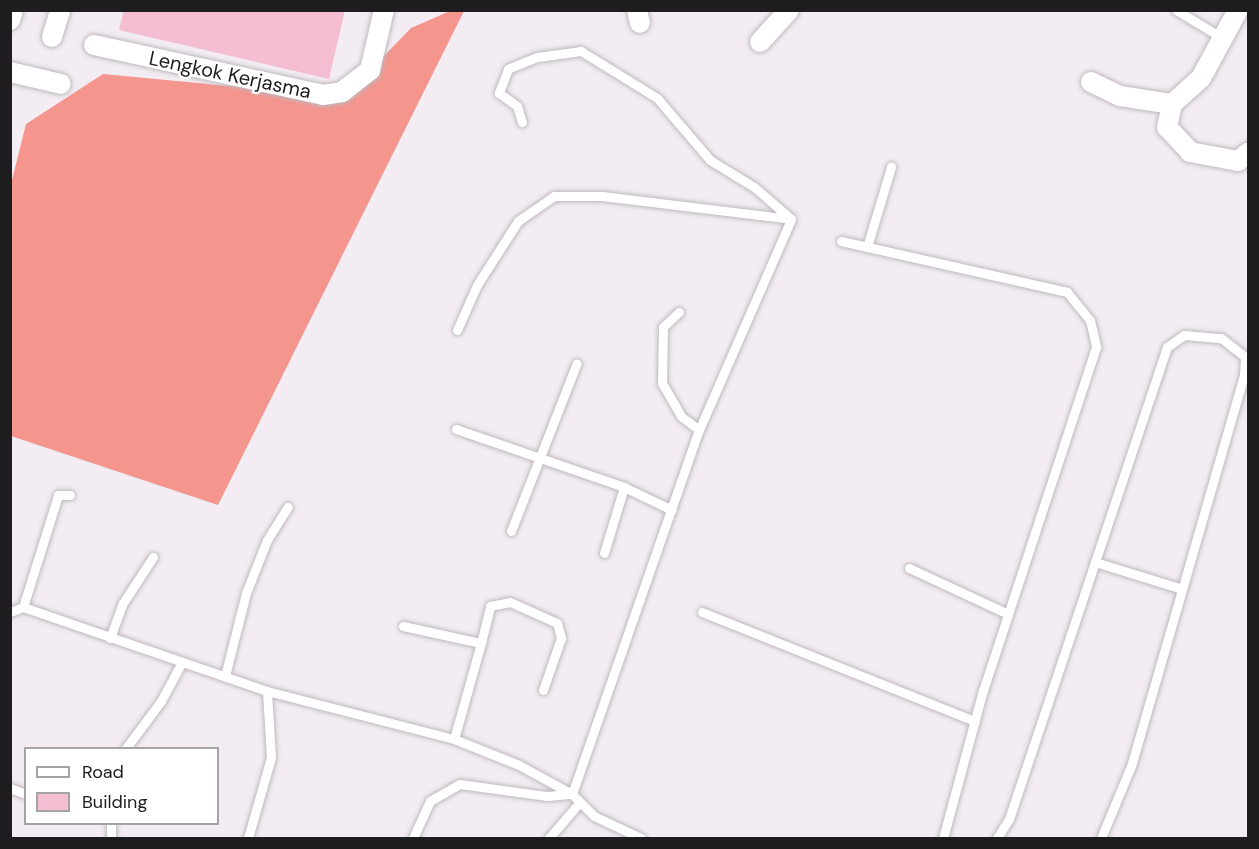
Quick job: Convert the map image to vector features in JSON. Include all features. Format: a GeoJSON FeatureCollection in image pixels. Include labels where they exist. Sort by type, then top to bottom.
{"type":"FeatureCollection","features":[{"type":"Feature","properties":{"kind":"street"},"geometry":{"type":"LineString","coordinates":[[10,20],[13,10]]}},
{"type":"Feature","properties":{"kind":"street"},"geometry":{"type":"LineString","coordinates":[[52,38],[60,10]]}},
{"type":"Feature","properties":{"kind":"street","name":"Lengkok Kerjasma"},"geometry":{"type":"LineString","coordinates":[[94,45],[322,95],[342,92],[370,70],[384,10]]}},
{"type":"Feature","properties":{"kind":"street"},"geometry":{"type":"LineString","coordinates":[[760,42],[789,10]]}},
{"type":"Feature","properties":{"kind":"street"},"geometry":{"type":"LineString","coordinates":[[1238,10],[1221,37],[1201,78],[1172,104],[1167,127],[1190,152],[1238,161],[1248,153]]}},
{"type":"Feature","properties":{"kind":"street"},"geometry":{"type":"LineString","coordinates":[[10,72],[61,84]]}},
{"type":"Feature","properties":{"kind":"street"},"geometry":{"type":"LineString","coordinates":[[1091,82],[1120,96],[1172,104]]}},
{"type":"Feature","properties":{"kind":"lane"},"geometry":{"type":"LineString","coordinates":[[1176,10],[1221,37]]}},
{"type":"Feature","properties":{"kind":"lane"},"geometry":{"type":"LineString","coordinates":[[522,122],[517,106],[499,93],[508,69],[537,57],[581,51],[657,98],[710,160],[754,187],[791,219]]}},
{"type":"Feature","properties":{"kind":"lane"},"geometry":{"type":"LineString","coordinates":[[867,247],[891,167]]}},
{"type":"Feature","properties":{"kind":"lane"},"geometry":{"type":"LineString","coordinates":[[457,330],[477,285],[518,221],[554,196],[602,196],[791,219]]}},
{"type":"Feature","properties":{"kind":"lane"},"geometry":{"type":"LineString","coordinates":[[572,794],[699,430],[791,219]]}},
{"type":"Feature","properties":{"kind":"lane"},"geometry":{"type":"LineString","coordinates":[[841,241],[1067,292],[1090,320],[1096,347],[1008,614],[975,721],[943,838]]}},
{"type":"Feature","properties":{"kind":"lane"},"geometry":{"type":"LineString","coordinates":[[679,312],[663,327],[663,383],[682,417],[699,430]]}},
{"type":"Feature","properties":{"kind":"lane"},"geometry":{"type":"LineString","coordinates":[[997,838],[1009,819],[1167,347],[1184,335],[1221,338],[1245,357],[1244,375],[1131,766],[1101,838]]}},
{"type":"Feature","properties":{"kind":"lane"},"geometry":{"type":"LineString","coordinates":[[511,531],[542,459],[577,363]]}},
{"type":"Feature","properties":{"kind":"lane"},"geometry":{"type":"LineString","coordinates":[[456,429],[624,487],[672,510]]}},
{"type":"Feature","properties":{"kind":"lane"},"geometry":{"type":"LineString","coordinates":[[604,553],[624,487]]}},
{"type":"Feature","properties":{"kind":"lane"},"geometry":{"type":"LineString","coordinates":[[22,607],[58,495],[70,495]]}},
{"type":"Feature","properties":{"kind":"lane"},"geometry":{"type":"LineString","coordinates":[[225,676],[246,592],[267,540],[288,507]]}},
{"type":"Feature","properties":{"kind":"lane"},"geometry":{"type":"LineString","coordinates":[[110,638],[123,603],[153,557]]}},
{"type":"Feature","properties":{"kind":"lane"},"geometry":{"type":"LineString","coordinates":[[1095,562],[1182,589]]}},
{"type":"Feature","properties":{"kind":"lane"},"geometry":{"type":"LineString","coordinates":[[909,568],[1008,614]]}},
{"type":"Feature","properties":{"kind":"lane"},"geometry":{"type":"LineString","coordinates":[[454,739],[490,606],[510,602],[557,623],[561,638],[543,690]]}},
{"type":"Feature","properties":{"kind":"lane"},"geometry":{"type":"LineString","coordinates":[[10,612],[22,607],[267,691],[454,739],[529,769],[572,794],[594,816],[641,838]]}},
{"type":"Feature","properties":{"kind":"lane"},"geometry":{"type":"LineString","coordinates":[[702,612],[975,721]]}},
{"type":"Feature","properties":{"kind":"lane"},"geometry":{"type":"LineString","coordinates":[[403,626],[481,643]]}},
{"type":"Feature","properties":{"kind":"lane"},"geometry":{"type":"LineString","coordinates":[[127,747],[161,701],[182,662]]}},
{"type":"Feature","properties":{"kind":"lane"},"geometry":{"type":"LineString","coordinates":[[248,838],[271,757],[267,691]]}},
{"type":"Feature","properties":{"kind":"lane"},"geometry":{"type":"LineString","coordinates":[[413,838],[430,801],[460,784],[547,796],[572,794]]}},
{"type":"Feature","properties":{"kind":"lane"},"geometry":{"type":"LineString","coordinates":[[10,788],[22,793]]}},
{"type":"Feature","properties":{"kind":"lane"},"geometry":{"type":"LineString","coordinates":[[549,838],[579,802]]}},
{"type":"Feature","properties":{"kind":"shaded area"},"geometry":{"type":"Polygon","coordinates":[[[450,11],[464,11],[218,505],[11,436],[10,188],[26,124],[103,74],[323,95],[358,83],[411,28],[450,11]]]}},
{"type":"Feature","properties":{"kind":"building"},"geometry":{"type":"Polygon","coordinates":[[[124,10],[345,10],[329,79],[119,30],[124,10]]]}}]}
